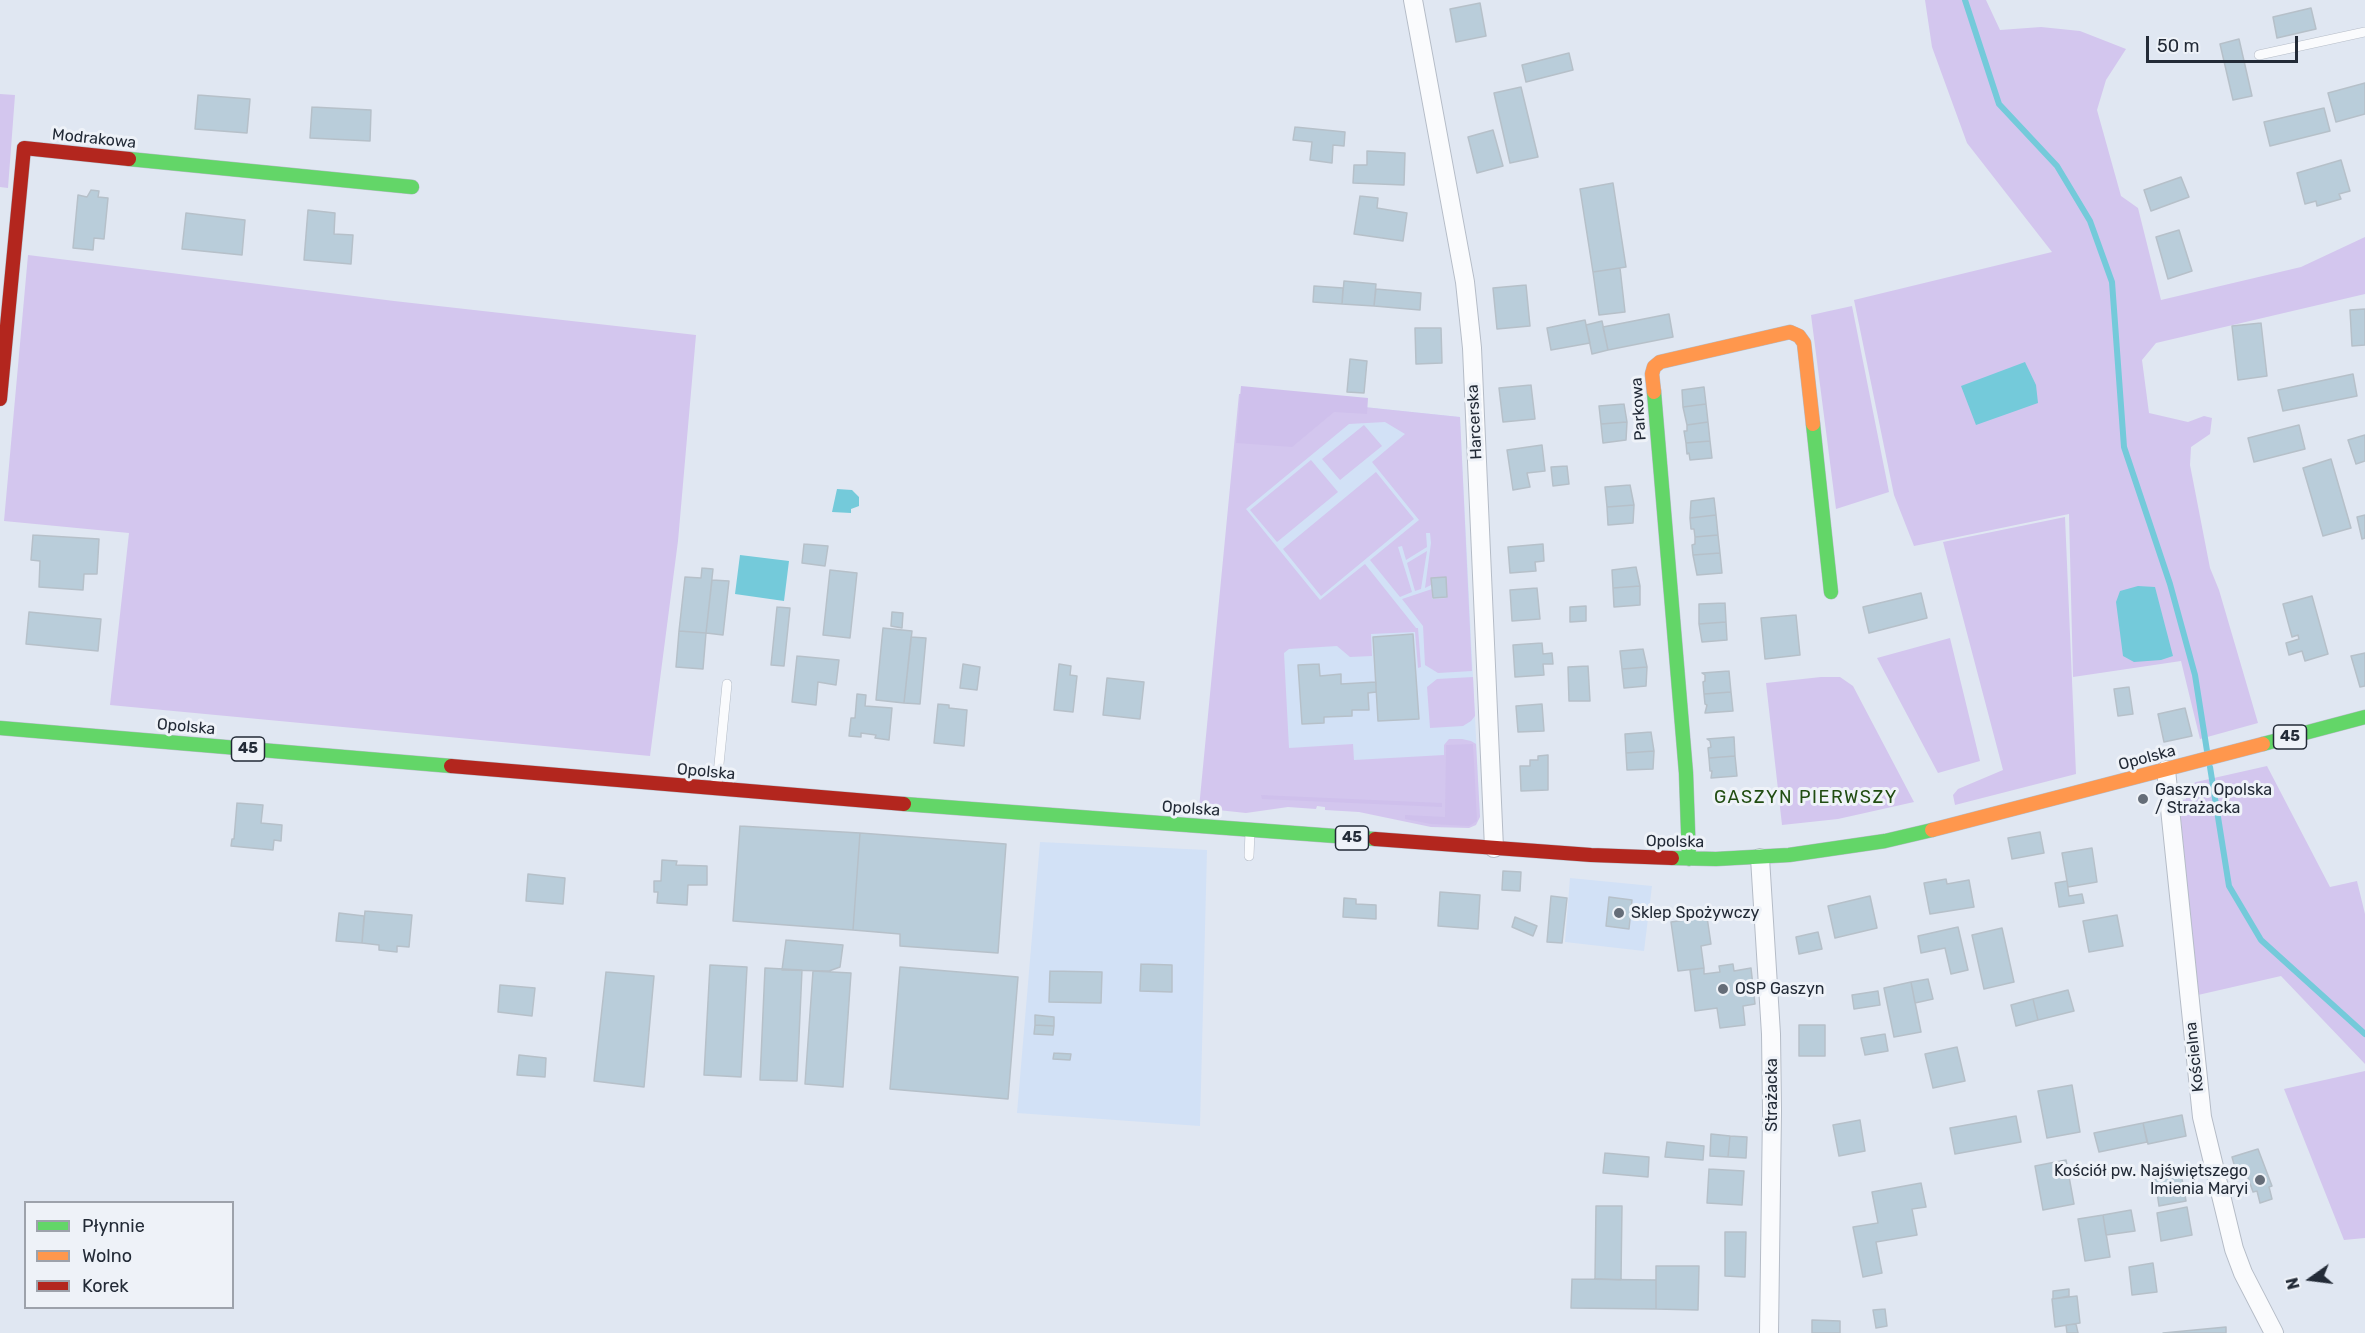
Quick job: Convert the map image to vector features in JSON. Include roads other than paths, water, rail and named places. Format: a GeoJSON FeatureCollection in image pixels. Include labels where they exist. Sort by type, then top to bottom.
{"type":"FeatureCollection","features":[{"type":"Feature","properties":{"kind":"main road","name":"Modrakowa"},"geometry":{"type":"LineString","coordinates":[[0,399],[24,148],[412,187]]}},
{"type":"Feature","properties":{"kind":"main road","name":"Parkowa"},"geometry":{"type":"LineString","coordinates":[[1689,860],[1686,773],[1652,374],[1654,367],[1660,362],[1790,332],[1799,336],[1804,343],[1831,592]]}},
{"type":"Feature","properties":{"kind":"main road","name":"Opolska"},"geometry":{"type":"LineString","coordinates":[[0,728],[717,789],[1600,856],[1689,860],[1760,858],[1885,841],[2365,717]]}},
{"type":"Feature","properties":{"kind":"street","name":"Harcerska"},"geometry":{"type":"LineString","coordinates":[[1413,0],[1465,282],[1472,348],[1494,848]]}},
{"type":"Feature","properties":{"kind":"street","name":"Kościelna"},"geometry":{"type":"LineString","coordinates":[[2166,770],[2202,1117],[2234,1249],[2242,1273],[2274,1333]]}},
{"type":"Feature","properties":{"kind":"street","name":"Strażacka"},"geometry":{"type":"LineString","coordinates":[[1760,858],[1771,1034],[1769,1333]]}},
{"type":"Feature","properties":{"kind":"lane"},"geometry":{"type":"LineString","coordinates":[[2259,55],[2365,32]]}},
{"type":"Feature","properties":{"kind":"lane"},"geometry":{"type":"LineString","coordinates":[[717,789],[726,684]]}},
{"type":"Feature","properties":{"kind":"lane"},"geometry":{"type":"LineString","coordinates":[[1249,856],[1250,830]]}},
{"type":"Feature","properties":{"kind":"water"},"geometry":{"type":"Polygon","coordinates":[[[2025,362],[2036,385],[2038,403],[1976,425],[1961,386],[2025,362]]]}},
{"type":"Feature","properties":{"kind":"water"},"geometry":{"type":"Polygon","coordinates":[[[837,489],[852,490],[859,497],[859,506],[851,509],[851,513],[832,512],[837,489]]]}},
{"type":"Feature","properties":{"kind":"water"},"geometry":{"type":"Polygon","coordinates":[[[740,555],[789,561],[784,601],[735,594],[740,555]]]}},
{"type":"Feature","properties":{"kind":"water"},"geometry":{"type":"Polygon","coordinates":[[[2138,586],[2155,587],[2173,656],[2161,660],[2134,662],[2123,656],[2116,602],[2120,591],[2138,586]]]}},
{"type":"Feature","properties":{"kind":"waterway"},"geometry":{"type":"LineString","coordinates":[[1965,0],[1999,104],[2057,166],[2090,221],[2112,282],[2124,447],[2170,584],[2195,675],[2207,751]]}},
{"type":"Feature","properties":{"kind":"waterway"},"geometry":{"type":"LineString","coordinates":[[2210,767],[2229,886],[2261,940],[2365,1034]]}},
{"type":"Feature","properties":{"kind":"place","name":"Gaszyn Opolska / Strażacka"},"geometry":{"type":"Point","coordinates":[2143,799]}},
{"type":"Feature","properties":{"kind":"place","name":"Sklep Spożywczy"},"geometry":{"type":"Point","coordinates":[1619,913]}},
{"type":"Feature","properties":{"kind":"place","name":"OSP Gaszyn"},"geometry":{"type":"Point","coordinates":[1723,989]}},
{"type":"Feature","properties":{"kind":"place","name":"Kościół pw. Najświętszego Imienia Maryi"},"geometry":{"type":"Point","coordinates":[2260,1180]}},
{"type":"Feature","properties":{"kind":"district","name":"GASZYN PIERWSZY"},"geometry":{"type":"Point","coordinates":[1806,798]}}]}
